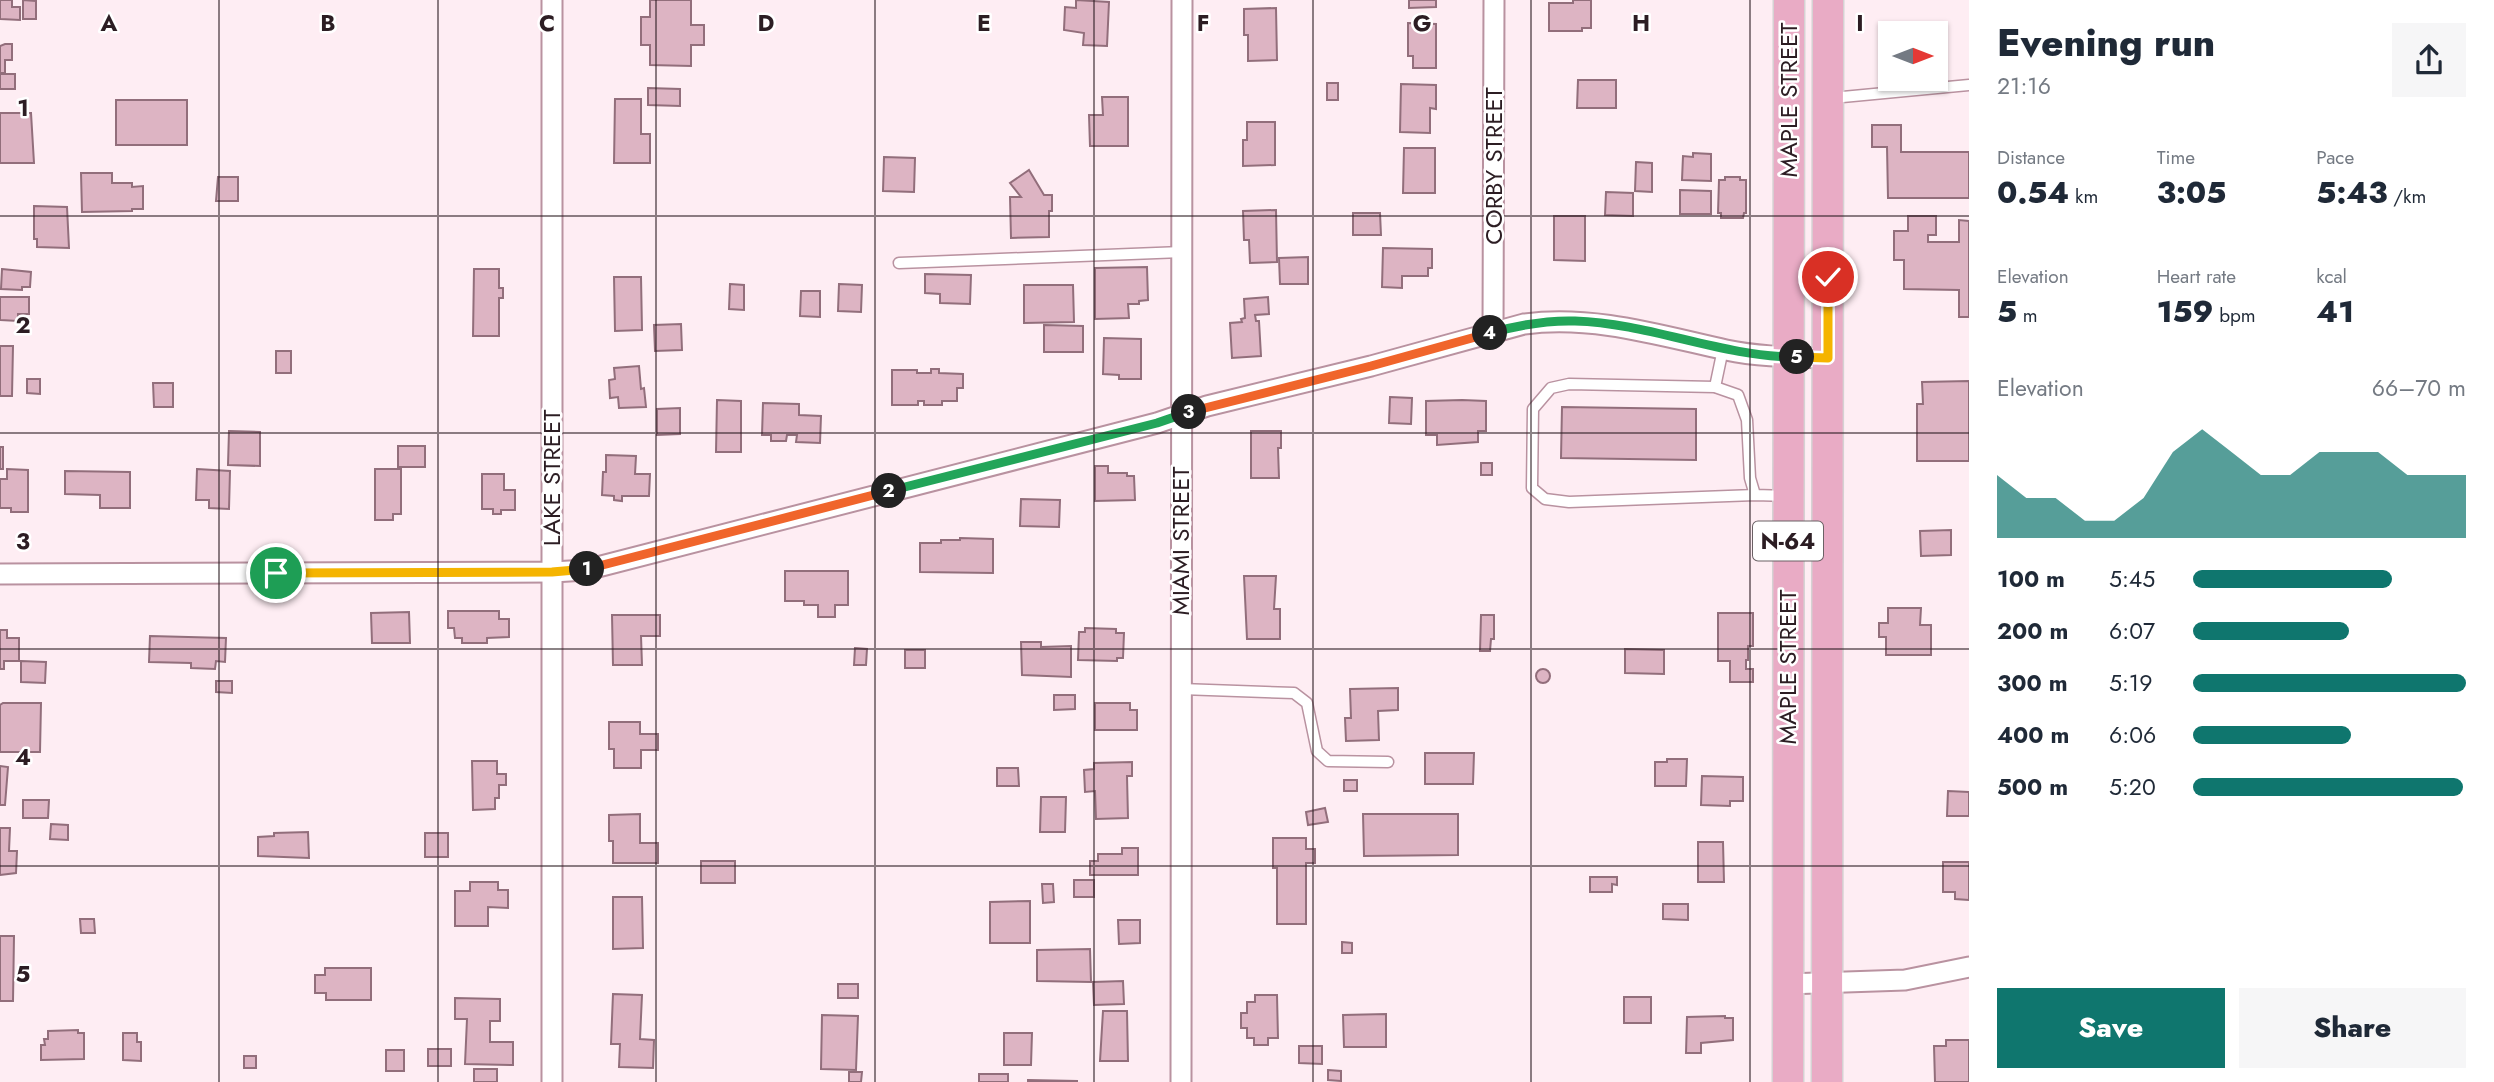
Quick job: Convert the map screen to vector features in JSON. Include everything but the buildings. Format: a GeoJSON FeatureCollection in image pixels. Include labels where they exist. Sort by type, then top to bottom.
{"type":"FeatureCollection","features":[{"type":"Feature","properties":{"kind":"main road","name":"MAPLE STREET"},"geometry":{"type":"LineString","coordinates":[[1788,0],[1788,1082]]}},
{"type":"Feature","properties":{"kind":"main road","name":"MAPLE STREET"},"geometry":{"type":"LineString","coordinates":[[1827,1082],[1828,0]]}},
{"type":"Feature","properties":{"kind":"street","name":"LAKE STREET"},"geometry":{"type":"LineString","coordinates":[[552,0],[552,1082]]}},
{"type":"Feature","properties":{"kind":"street","name":"MIAMI STREET"},"geometry":{"type":"LineString","coordinates":[[1181,1082],[1182,0]]}},
{"type":"Feature","properties":{"kind":"street","name":"CORBY STREET"},"geometry":{"type":"LineString","coordinates":[[1493,332],[1494,0]]}},
{"type":"Feature","properties":{"kind":"street"},"geometry":{"type":"LineString","coordinates":[[0,573],[586,570],[1157,423],[1182,414],[1524,324],[1575,321],[1617,326],[1723,349],[1789,357],[1828,358]]}},
{"type":"Feature","properties":{"kind":"street"},"geometry":{"type":"LineString","coordinates":[[1787,984],[1905,981],[1969,967]]}},
{"type":"Feature","properties":{"kind":"lane"},"geometry":{"type":"LineString","coordinates":[[1828,99],[1969,85]]}},
{"type":"Feature","properties":{"kind":"lane"},"geometry":{"type":"LineString","coordinates":[[899,263],[1182,252]]}},
{"type":"Feature","properties":{"kind":"lane"},"geometry":{"type":"LineString","coordinates":[[1715,387],[1723,349]]}},
{"type":"Feature","properties":{"kind":"lane"},"geometry":{"type":"LineString","coordinates":[[1755,495],[1750,478],[1747,420],[1738,395],[1715,387],[1569,384],[1551,388],[1533,409],[1532,488],[1545,499],[1569,502],[1788,496]]}},
{"type":"Feature","properties":{"kind":"lane"},"geometry":{"type":"LineString","coordinates":[[1180,690],[1294,693],[1307,703],[1317,751],[1328,761],[1388,762]]}},
{"type":"Feature","properties":{"kind":"route"},"geometry":{"type":"LineString","coordinates":[[276,573],[586,570],[1157,423],[1207,406],[1371,366],[1524,324],[1575,321],[1605,324],[1765,356],[1828,358],[1828,277]]}}]}
